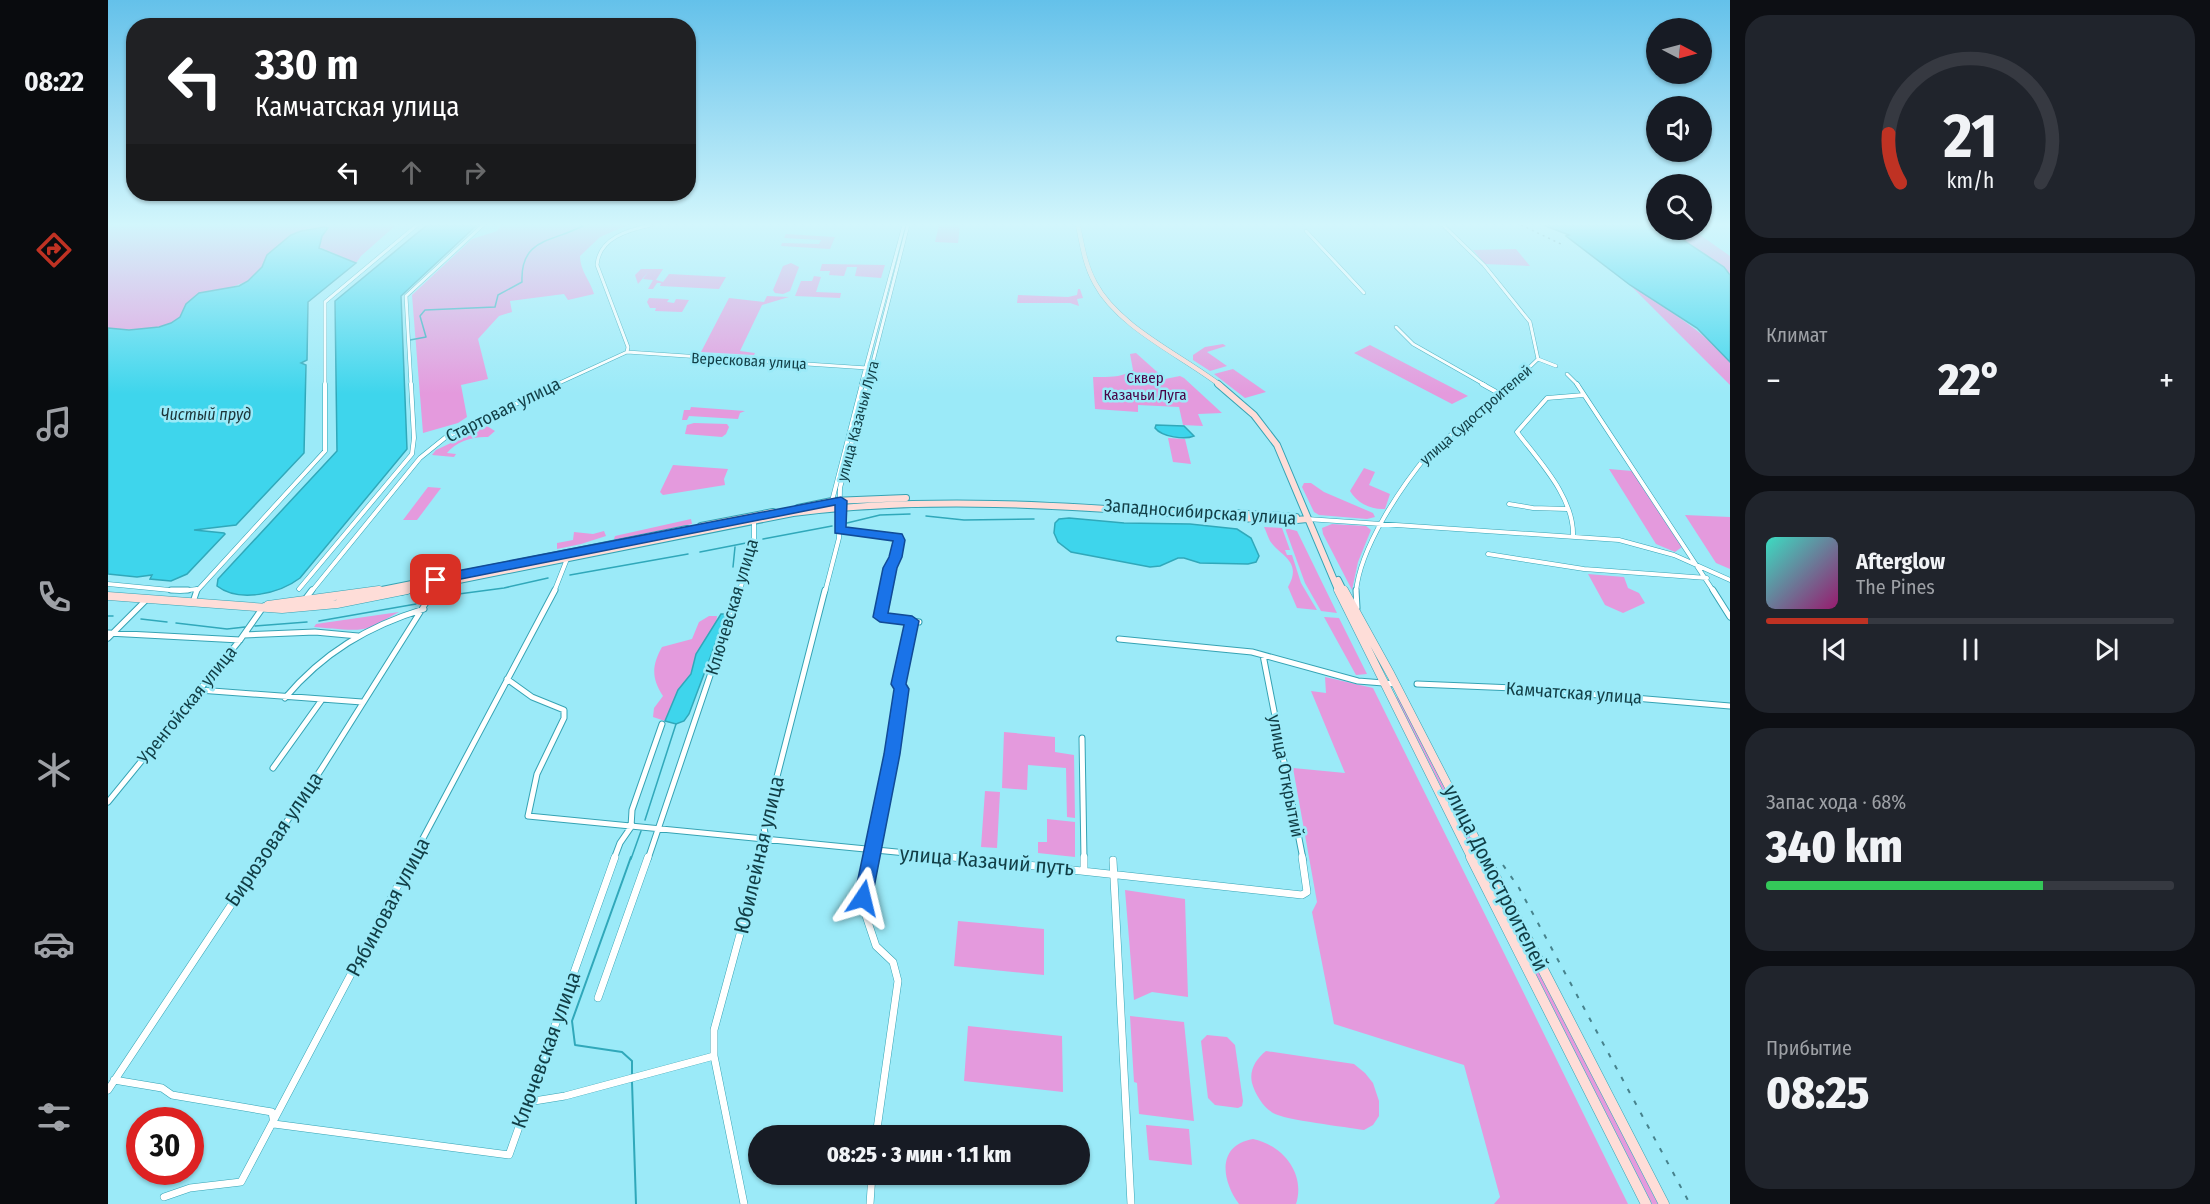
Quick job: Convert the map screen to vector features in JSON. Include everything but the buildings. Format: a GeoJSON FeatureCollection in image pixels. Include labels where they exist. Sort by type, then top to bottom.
{"type":"FeatureCollection","features":[{"type":"Feature","properties":{"kind":"main road","name":"улица Домостроителей"},"geometry":{"type":"LineString","coordinates":[[1096,281],[1106,299],[1136,327],[1218,382],[1254,414],[1277,445],[1349,615],[1646,1204]]}},
{"type":"Feature","properties":{"kind":"main road","name":"Западносибирская улица"},"geometry":{"type":"LineString","coordinates":[[302,605],[832,501],[840,503]]}},
{"type":"Feature","properties":{"kind":"main road","name":"Западносибирская улица"},"geometry":{"type":"LineString","coordinates":[[108,596],[193,604],[264,606],[362,600],[840,503],[959,502],[1287,521],[1307,519]]}},
{"type":"Feature","properties":{"kind":"main road","name":"улица Домостроителей"},"geometry":{"type":"LineString","coordinates":[[1323,554],[1359,614],[1396,684],[1664,1204]]}},
{"type":"Feature","properties":{"kind":"street"},"geometry":{"type":"LineString","coordinates":[[193,604],[196,589],[325,451],[325,302],[350,281]]}},
{"type":"Feature","properties":{"kind":"street"},"geometry":{"type":"LineString","coordinates":[[299,589],[412,454],[414,438],[406,296],[422,281]]}},
{"type":"Feature","properties":{"kind":"street"},"geometry":{"type":"LineString","coordinates":[[603,281],[628,347],[627,352]]}},
{"type":"Feature","properties":{"kind":"street","name":"улица Казачьи Луга"},"geometry":{"type":"LineString","coordinates":[[832,501],[890,281]]}},
{"type":"Feature","properties":{"kind":"street","name":"улица Казачьи Луга"},"geometry":{"type":"LineString","coordinates":[[840,503],[841,484],[893,281]]}},
{"type":"Feature","properties":{"kind":"street"},"geometry":{"type":"LineString","coordinates":[[1353,281],[1364,293]]}},
{"type":"Feature","properties":{"kind":"street","name":"улица Судостроителей"},"geometry":{"type":"LineString","coordinates":[[1359,614],[1356,597],[1366,549],[1424,459],[1528,371],[1538,359],[1530,322],[1497,281]]}},
{"type":"Feature","properties":{"kind":"street"},"geometry":{"type":"LineString","coordinates":[[1396,327],[1413,344],[1500,394]]}},
{"type":"Feature","properties":{"kind":"street","name":"Вересковая улица"},"geometry":{"type":"LineString","coordinates":[[627,352],[872,368]]}},
{"type":"Feature","properties":{"kind":"street","name":"Стартовая улица"},"geometry":{"type":"LineString","coordinates":[[302,605],[420,458],[434,446],[499,411],[627,352]]}},
{"type":"Feature","properties":{"kind":"street"},"geometry":{"type":"LineString","coordinates":[[1538,359],[1556,366]]}},
{"type":"Feature","properties":{"kind":"street"},"geometry":{"type":"LineString","coordinates":[[1567,374],[1636,470],[1730,617]]}},
{"type":"Feature","properties":{"kind":"street"},"geometry":{"type":"LineString","coordinates":[[1573,537],[1574,525],[1567,509],[1531,448],[1517,432],[1546,402],[1547,398],[1584,395]]}},
{"type":"Feature","properties":{"kind":"street","name":"Юбилейная улица"},"geometry":{"type":"LineString","coordinates":[[744,1204],[714,1056],[714,1030],[766,840],[764,827],[840,530],[840,503]]}},
{"type":"Feature","properties":{"kind":"street"},"geometry":{"type":"LineString","coordinates":[[1509,504],[1533,508],[1567,509]]}},
{"type":"Feature","properties":{"kind":"street"},"geometry":{"type":"LineString","coordinates":[[1307,519],[1619,540],[1648,546],[1674,555],[1730,580]]}},
{"type":"Feature","properties":{"kind":"street","name":"Ключевская улица"},"geometry":{"type":"LineString","coordinates":[[597,998],[659,827],[754,547],[754,521]]}},
{"type":"Feature","properties":{"kind":"street"},"geometry":{"type":"LineString","coordinates":[[840,530],[897,537],[899,540],[896,557],[890,568],[880,617],[915,621],[899,684],[901,689],[892,754],[863,898],[864,910],[876,946],[893,962],[898,981],[877,1125]]}},
{"type":"Feature","properties":{"kind":"street"},"geometry":{"type":"LineString","coordinates":[[1488,554],[1584,569],[1707,578]]}},
{"type":"Feature","properties":{"kind":"street","name":"Рябиновая улица"},"geometry":{"type":"LineString","coordinates":[[164,1197],[190,1188],[242,1182],[559,582],[567,559]]}},
{"type":"Feature","properties":{"kind":"street"},"geometry":{"type":"LineString","coordinates":[[108,590],[111,585],[180,591],[196,589]]}},
{"type":"Feature","properties":{"kind":"street","name":"Бирюзовая улица"},"geometry":{"type":"LineString","coordinates":[[108,1090],[322,768],[437,585]]}},
{"type":"Feature","properties":{"kind":"street"},"geometry":{"type":"LineString","coordinates":[[109,635],[146,600]]}},
{"type":"Feature","properties":{"kind":"street","name":"Уренгойская улица"},"geometry":{"type":"LineString","coordinates":[[108,802],[244,635],[264,606]]}},
{"type":"Feature","properties":{"kind":"street"},"geometry":{"type":"LineString","coordinates":[[285,698],[297,682],[315,665],[358,636],[402,615],[424,609]]}},
{"type":"Feature","properties":{"kind":"street"},"geometry":{"type":"LineString","coordinates":[[244,635],[315,632],[358,636]]}},
{"type":"Feature","properties":{"kind":"street"},"geometry":{"type":"LineString","coordinates":[[109,635],[240,640]]}},
{"type":"Feature","properties":{"kind":"street"},"geometry":{"type":"LineString","coordinates":[[1119,639],[1263,655],[1358,681],[1396,684]]}},
{"type":"Feature","properties":{"kind":"street","name":"улица Открытий"},"geometry":{"type":"LineString","coordinates":[[1263,655],[1308,886],[1307,892],[1302,895]]}},
{"type":"Feature","properties":{"kind":"street","name":"улица Казачий путь"},"geometry":{"type":"LineString","coordinates":[[507,679],[534,698],[558,705],[564,710],[564,718],[537,774],[528,816],[619,823],[631,827],[659,827],[766,840],[1114,873],[1302,895]]}},
{"type":"Feature","properties":{"kind":"street","name":"Камчатская улица"},"geometry":{"type":"LineString","coordinates":[[1417,684],[1514,688],[1730,706]]}},
{"type":"Feature","properties":{"kind":"street"},"geometry":{"type":"LineString","coordinates":[[199,690],[321,701],[362,702]]}},
{"type":"Feature","properties":{"kind":"street"},"geometry":{"type":"LineString","coordinates":[[273,768],[321,701]]}},
{"type":"Feature","properties":{"kind":"street","name":"Ключевская улица"},"geometry":{"type":"LineString","coordinates":[[274,1124],[509,1155],[620,843],[631,827],[632,810],[662,724]]}},
{"type":"Feature","properties":{"kind":"street"},"geometry":{"type":"LineString","coordinates":[[1082,738],[1084,870]]}},
{"type":"Feature","properties":{"kind":"street"},"geometry":{"type":"LineString","coordinates":[[1113,860],[1131,1204]]}},
{"type":"Feature","properties":{"kind":"street"},"geometry":{"type":"LineString","coordinates":[[528,1102],[565,1096],[714,1056]]}},
{"type":"Feature","properties":{"kind":"street"},"geometry":{"type":"LineString","coordinates":[[114,1080],[162,1088],[172,1095],[272,1112],[274,1124]]}},
{"type":"Feature","properties":{"kind":"street"},"geometry":{"type":"LineString","coordinates":[[870,1204],[871,1185]]}},
{"type":"Feature","properties":{"kind":"green space"},"geometry":{"type":"Polygon","coordinates":[[[108,281],[247,281],[186,304],[181,317],[174,323],[135,330],[108,328],[108,281]]]}},
{"type":"Feature","properties":{"kind":"green space"},"geometry":{"type":"Polygon","coordinates":[[[427,281],[589,281],[594,294],[568,300],[564,294],[510,301],[512,312],[499,316],[478,339],[488,379],[461,385],[467,417],[458,423],[423,433],[412,295],[427,281]]]}},
{"type":"Feature","properties":{"kind":"green space"},"geometry":{"type":"Polygon","coordinates":[[[652,281],[724,281],[719,289],[660,286],[661,283],[657,283],[653,289],[648,289],[652,281]]]}},
{"type":"Feature","properties":{"kind":"green space"},"geometry":{"type":"Polygon","coordinates":[[[777,281],[794,281],[790,291],[783,294],[775,293],[773,290],[777,281]]]}},
{"type":"Feature","properties":{"kind":"green space"},"geometry":{"type":"Polygon","coordinates":[[[801,281],[820,281],[816,292],[841,293],[840,298],[795,296],[801,281]]]}},
{"type":"Feature","properties":{"kind":"green space"},"geometry":{"type":"Polygon","coordinates":[[[1630,285],[1683,320],[1719,350],[1730,362],[1730,385],[1630,285]]]}},
{"type":"Feature","properties":{"kind":"green space"},"geometry":{"type":"Polygon","coordinates":[[[1078,289],[1083,298],[1077,299],[1079,306],[1070,303],[1017,303],[1018,295],[1068,297],[1077,295],[1078,289]]]}},
{"type":"Feature","properties":{"kind":"green space"},"geometry":{"type":"Polygon","coordinates":[[[767,296],[789,297],[762,305],[740,351],[755,353],[754,355],[701,352],[729,298],[764,302],[767,296]]]}},
{"type":"Feature","properties":{"kind":"green space"},"geometry":{"type":"Polygon","coordinates":[[[649,298],[669,299],[667,302],[674,303],[676,299],[689,300],[682,312],[655,311],[656,308],[650,308],[647,302],[649,298]]]}},
{"type":"Feature","properties":{"kind":"green space"},"geometry":{"type":"Polygon","coordinates":[[[1223,344],[1226,346],[1207,352],[1227,366],[1210,371],[1193,360],[1193,355],[1205,347],[1223,344]]]}},
{"type":"Feature","properties":{"kind":"green space"},"geometry":{"type":"Polygon","coordinates":[[[1370,345],[1468,396],[1452,404],[1354,353],[1370,345]]]}},
{"type":"Feature","properties":{"kind":"green space","name":"Сквер Казачьи Луга"},"geometry":{"type":"Polygon","coordinates":[[[1136,353],[1165,379],[1180,376],[1184,378],[1222,413],[1198,414],[1203,426],[1183,425],[1179,407],[1138,405],[1138,412],[1095,409],[1093,377],[1114,377],[1129,373],[1133,370],[1130,354],[1136,353]]]}},
{"type":"Feature","properties":{"kind":"green space"},"geometry":{"type":"Polygon","coordinates":[[[1233,369],[1266,392],[1245,398],[1214,374],[1233,369]]]}},
{"type":"Feature","properties":{"kind":"green space"},"geometry":{"type":"Polygon","coordinates":[[[691,407],[745,411],[740,413],[738,419],[689,416],[687,420],[682,420],[684,410],[690,410],[691,407]]]}},
{"type":"Feature","properties":{"kind":"green space"},"geometry":{"type":"Polygon","coordinates":[[[694,423],[727,424],[729,427],[722,437],[685,434],[687,425],[694,423]]]}},
{"type":"Feature","properties":{"kind":"green space"},"geometry":{"type":"Polygon","coordinates":[[[487,426],[495,431],[488,437],[471,438],[455,445],[447,453],[456,454],[454,457],[432,455],[436,450],[487,426]]]}},
{"type":"Feature","properties":{"kind":"green space"},"geometry":{"type":"Polygon","coordinates":[[[1168,438],[1185,439],[1191,464],[1173,462],[1168,438]]]}},
{"type":"Feature","properties":{"kind":"green space"},"geometry":{"type":"Polygon","coordinates":[[[673,465],[728,469],[724,479],[725,485],[663,495],[660,492],[673,465]]]}},
{"type":"Feature","properties":{"kind":"green space"},"geometry":{"type":"Polygon","coordinates":[[[1364,468],[1375,472],[1369,485],[1390,494],[1385,509],[1365,505],[1350,491],[1364,468]]]}},
{"type":"Feature","properties":{"kind":"green space"},"geometry":{"type":"Polygon","coordinates":[[[1609,469],[1632,471],[1682,547],[1675,552],[1656,544],[1609,469]]]}},
{"type":"Feature","properties":{"kind":"green space"},"geometry":{"type":"Polygon","coordinates":[[[1304,483],[1311,483],[1324,492],[1373,513],[1375,517],[1367,519],[1319,515],[1314,512],[1302,487],[1304,483]]]}},
{"type":"Feature","properties":{"kind":"green space"},"geometry":{"type":"Polygon","coordinates":[[[428,487],[441,488],[417,520],[403,520],[428,487]]]}},
{"type":"Feature","properties":{"kind":"green space"},"geometry":{"type":"Polygon","coordinates":[[[1685,515],[1730,517],[1730,569],[1716,563],[1685,515]]]}},
{"type":"Feature","properties":{"kind":"green space"},"geometry":{"type":"Polygon","coordinates":[[[691,519],[692,524],[614,539],[615,536],[691,519]]]}},
{"type":"Feature","properties":{"kind":"green space"},"geometry":{"type":"Polygon","coordinates":[[[1332,524],[1366,526],[1371,530],[1358,562],[1352,590],[1323,534],[1322,528],[1332,524]]]}},
{"type":"Feature","properties":{"kind":"green space"},"geometry":{"type":"Polygon","coordinates":[[[1264,527],[1282,528],[1290,550],[1285,550],[1287,555],[1292,555],[1301,583],[1317,610],[1297,608],[1288,587],[1292,578],[1292,565],[1270,541],[1264,527]]]}},
{"type":"Feature","properties":{"kind":"green space"},"geometry":{"type":"Polygon","coordinates":[[[1285,528],[1297,531],[1337,613],[1321,611],[1305,583],[1285,528]]]}},
{"type":"Feature","properties":{"kind":"green space"},"geometry":{"type":"Polygon","coordinates":[[[604,531],[606,536],[557,549],[557,543],[573,540],[574,532],[593,534],[604,531]]]}},
{"type":"Feature","properties":{"kind":"green space"},"geometry":{"type":"Polygon","coordinates":[[[1588,574],[1624,577],[1628,588],[1639,593],[1645,603],[1623,613],[1605,605],[1588,574]]]}},
{"type":"Feature","properties":{"kind":"green space"},"geometry":{"type":"Polygon","coordinates":[[[399,612],[376,625],[363,629],[314,627],[316,624],[399,612]]]}},
{"type":"Feature","properties":{"kind":"green space"},"geometry":{"type":"Polygon","coordinates":[[[709,616],[717,616],[716,624],[696,654],[691,674],[678,690],[665,721],[653,717],[654,708],[663,696],[656,683],[654,672],[662,647],[692,639],[699,622],[709,616]]]}},
{"type":"Feature","properties":{"kind":"green space"},"geometry":{"type":"Polygon","coordinates":[[[1324,617],[1339,618],[1367,674],[1356,675],[1324,617]]]}},
{"type":"Feature","properties":{"kind":"green space"},"geometry":{"type":"Polygon","coordinates":[[[1325,677],[1373,688],[1628,1204],[1494,1204],[1500,1197],[1464,1065],[1334,1024],[1312,912],[1317,902],[1293,768],[1345,773],[1311,691],[1326,693],[1325,677]]]}},
{"type":"Feature","properties":{"kind":"green space"},"geometry":{"type":"Polygon","coordinates":[[[1396,697],[1399,698],[1658,1204],[1652,1204],[1396,697]]]}},
{"type":"Feature","properties":{"kind":"green space"},"geometry":{"type":"Polygon","coordinates":[[[1004,732],[1055,737],[1055,752],[1074,755],[1075,818],[1067,817],[1066,768],[1028,765],[1027,790],[1002,788],[1004,732]]]}},
{"type":"Feature","properties":{"kind":"green space"},"geometry":{"type":"Polygon","coordinates":[[[985,791],[1000,792],[997,848],[981,847],[985,791]]]}},
{"type":"Feature","properties":{"kind":"green space"},"geometry":{"type":"Polygon","coordinates":[[[1047,819],[1075,822],[1075,857],[1038,853],[1038,842],[1047,842],[1047,819]]]}},
{"type":"Feature","properties":{"kind":"green space"},"geometry":{"type":"Polygon","coordinates":[[[1125,890],[1185,899],[1188,997],[1152,992],[1134,1000],[1125,890]]]}},
{"type":"Feature","properties":{"kind":"green space"},"geometry":{"type":"Polygon","coordinates":[[[958,921],[1044,929],[1044,975],[954,966],[958,921]]]}},
{"type":"Feature","properties":{"kind":"green space"},"geometry":{"type":"Polygon","coordinates":[[[1130,1016],[1184,1022],[1194,1121],[1139,1114],[1137,1083],[1134,1082],[1130,1016]]]}},
{"type":"Feature","properties":{"kind":"green space"},"geometry":{"type":"Polygon","coordinates":[[[968,1026],[1062,1036],[1063,1092],[964,1081],[968,1026]]]}},
{"type":"Feature","properties":{"kind":"green space"},"geometry":{"type":"Polygon","coordinates":[[[1207,1035],[1227,1037],[1235,1045],[1243,1101],[1242,1106],[1238,1108],[1215,1105],[1208,1098],[1201,1041],[1207,1035]]]}},
{"type":"Feature","properties":{"kind":"green space"},"geometry":{"type":"Polygon","coordinates":[[[1266,1051],[1354,1064],[1373,1083],[1379,1101],[1379,1116],[1373,1125],[1364,1130],[1302,1121],[1273,1113],[1260,1100],[1251,1078],[1254,1065],[1266,1051]]]}},
{"type":"Feature","properties":{"kind":"green space"},"geometry":{"type":"Polygon","coordinates":[[[1146,1125],[1189,1129],[1192,1165],[1149,1160],[1146,1125]]]}},
{"type":"Feature","properties":{"kind":"green space"},"geometry":{"type":"Polygon","coordinates":[[[1253,1139],[1273,1147],[1289,1162],[1298,1182],[1296,1204],[1239,1204],[1233,1195],[1226,1174],[1228,1156],[1233,1148],[1253,1139]]]}},
{"type":"Feature","properties":{"kind":"water","name":"Чистый пруд"},"geometry":{"type":"Polygon","coordinates":[[[248,281],[334,281],[308,302],[307,360],[301,363],[306,365],[304,453],[236,525],[194,530],[225,534],[187,574],[171,581],[150,579],[152,575],[137,577],[108,574],[108,328],[129,330],[159,327],[180,317],[186,304],[199,293],[239,286],[248,281]]]}},
{"type":"Feature","properties":{"kind":"water"},"geometry":{"type":"Polygon","coordinates":[[[359,281],[417,281],[401,296],[407,449],[300,578],[281,588],[259,594],[236,594],[226,591],[217,586],[218,579],[337,451],[335,301],[359,281]]]}},
{"type":"Feature","properties":{"kind":"water"},"geometry":{"type":"Polygon","coordinates":[[[1625,281],[1730,281],[1730,362],[1697,328],[1625,281]]]}},
{"type":"Feature","properties":{"kind":"water"},"geometry":{"type":"Polygon","coordinates":[[[1156,425],[1184,426],[1194,436],[1185,438],[1168,436],[1158,431],[1155,428],[1156,425]]]}},
{"type":"Feature","properties":{"kind":"water"},"geometry":{"type":"Polygon","coordinates":[[[1059,519],[1124,523],[1190,524],[1237,529],[1251,538],[1259,556],[1256,562],[1248,564],[1200,563],[1178,558],[1160,566],[1150,567],[1071,552],[1058,542],[1054,533],[1055,523],[1059,519]]]}},
{"type":"Feature","properties":{"kind":"water"},"geometry":{"type":"Polygon","coordinates":[[[721,614],[725,614],[725,618],[689,714],[684,721],[676,724],[665,721],[678,690],[691,674],[696,654],[721,614]]]}},
{"type":"Feature","properties":{"kind":"waterway"},"geometry":{"type":"LineString","coordinates":[[410,340],[426,337],[420,316],[425,310],[495,307],[498,295],[522,281]]}},
{"type":"Feature","properties":{"kind":"waterway"},"geometry":{"type":"LineString","coordinates":[[847,523],[880,515],[910,514]]}},
{"type":"Feature","properties":{"kind":"waterway"},"geometry":{"type":"LineString","coordinates":[[926,516],[964,520],[1034,519]]}},
{"type":"Feature","properties":{"kind":"waterway"},"geometry":{"type":"LineString","coordinates":[[763,539],[832,526]]}},
{"type":"Feature","properties":{"kind":"waterway"},"geometry":{"type":"LineString","coordinates":[[700,552],[746,543]]}},
{"type":"Feature","properties":{"kind":"waterway"},"geometry":{"type":"LineString","coordinates":[[733,567],[735,547]]}},
{"type":"Feature","properties":{"kind":"waterway"},"geometry":{"type":"LineString","coordinates":[[570,575],[688,554]]}},
{"type":"Feature","properties":{"kind":"waterway"},"geometry":{"type":"LineString","coordinates":[[436,601],[451,595],[504,588],[548,578]]}},
{"type":"Feature","properties":{"kind":"waterway"},"geometry":{"type":"LineString","coordinates":[[319,621],[416,604]]}},
{"type":"Feature","properties":{"kind":"waterway"},"geometry":{"type":"LineString","coordinates":[[108,616],[113,616]]}},
{"type":"Feature","properties":{"kind":"waterway"},"geometry":{"type":"LineString","coordinates":[[141,619],[167,622]]}},
{"type":"Feature","properties":{"kind":"waterway"},"geometry":{"type":"LineString","coordinates":[[255,626],[307,622]]}},
{"type":"Feature","properties":{"kind":"waterway"},"geometry":{"type":"LineString","coordinates":[[176,623],[227,629],[245,627]]}},
{"type":"Feature","properties":{"kind":"waterway"},"geometry":{"type":"LineString","coordinates":[[645,820],[676,724]]}},
{"type":"Feature","properties":{"kind":"waterway"},"geometry":{"type":"LineString","coordinates":[[631,859],[641,831]]}},
{"type":"Feature","properties":{"kind":"waterway"},"geometry":{"type":"LineString","coordinates":[[631,857],[572,1021],[575,1045],[622,1052],[632,1061],[632,1074]]}},
{"type":"Feature","properties":{"kind":"waterway"},"geometry":{"type":"LineString","coordinates":[[632,1082],[636,1204]]}},
{"type":"Feature","properties":{"kind":"railway"},"geometry":{"type":"LineString","coordinates":[[1503,865],[1519,888],[1690,1204]]}},
{"type":"Feature","properties":{"kind":"route"},"geometry":{"type":"LineString","coordinates":[[436,580],[832,501],[841,501],[839,506],[840,530],[897,537],[899,540],[896,557],[890,568],[880,617],[912,621],[899,684],[901,689],[892,754],[863,898]]}}]}
